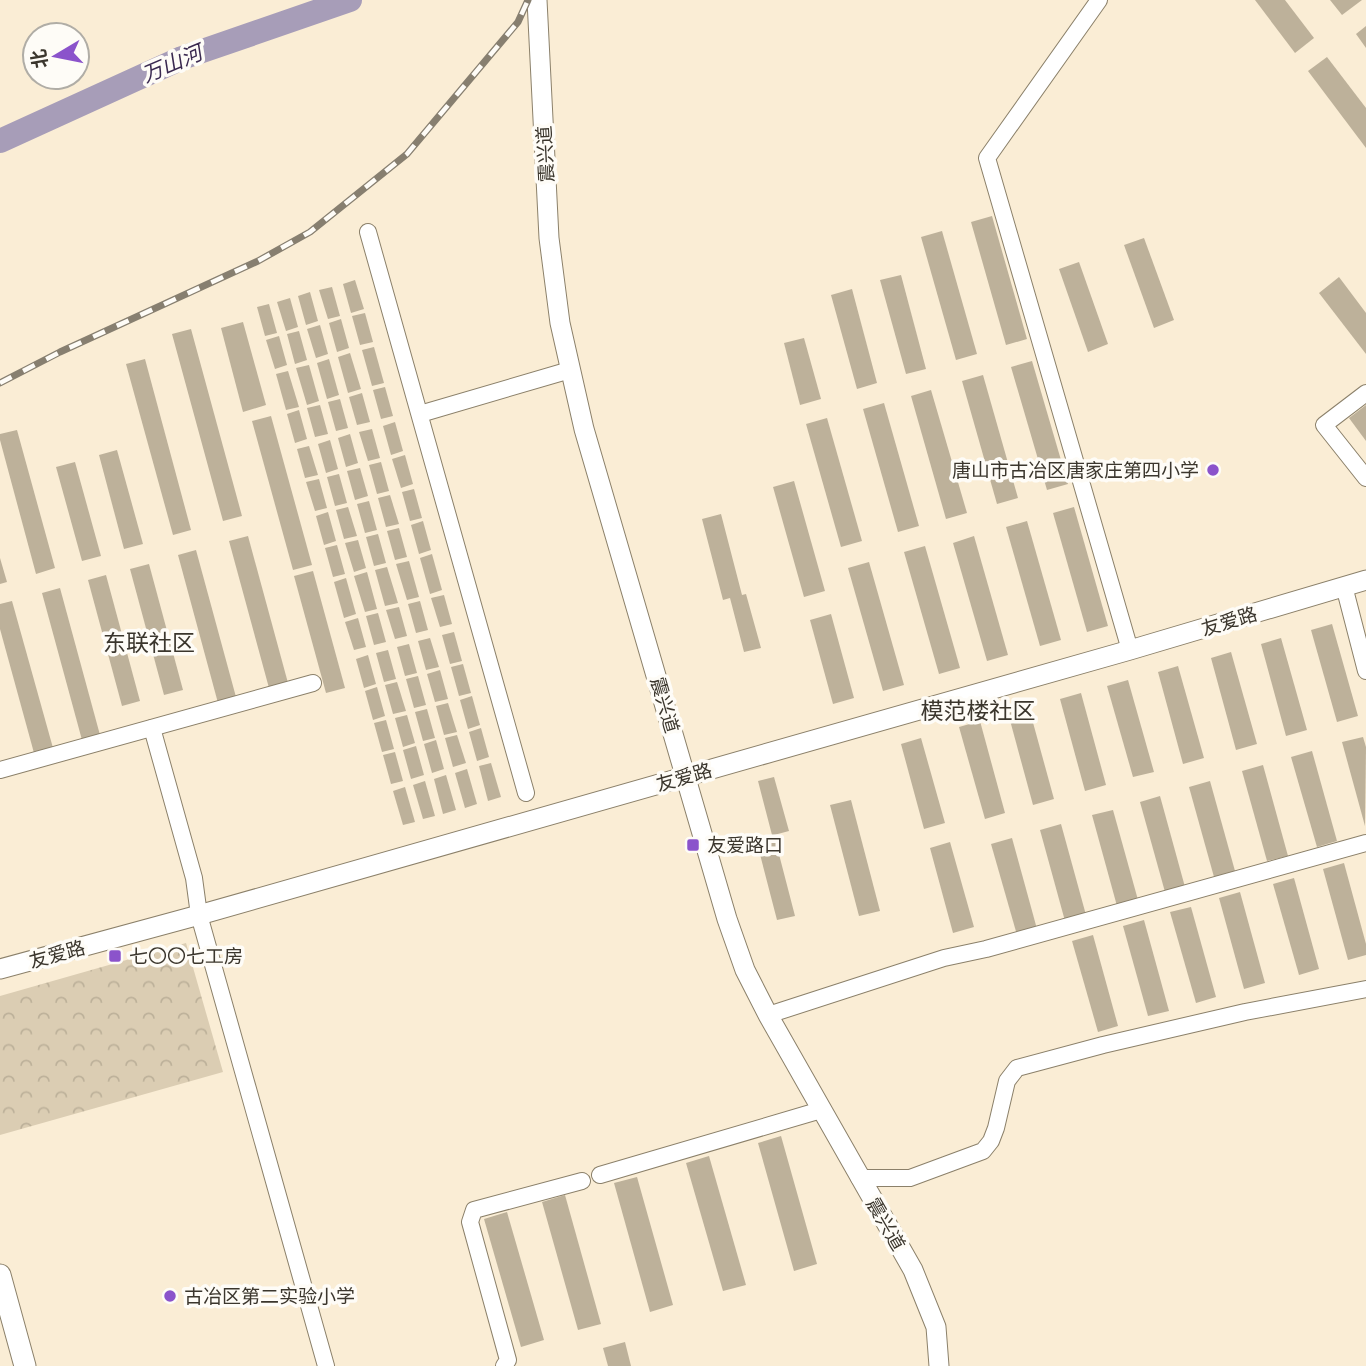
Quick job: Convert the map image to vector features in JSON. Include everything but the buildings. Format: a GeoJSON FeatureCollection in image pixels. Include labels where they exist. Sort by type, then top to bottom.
{"type":"FeatureCollection","features":[{"type":"Feature","properties":{"kind":"main road"},"geometry":{"type":"LineString","coordinates":[[0,1275],[25,1366]]}},
{"type":"Feature","properties":{"kind":"street","name":"震兴道"},"geometry":{"type":"LineString","coordinates":[[537,0],[549,238],[559,323],[584,429],[727,919],[745,970],[768,1015],[913,1270],[936,1326],[939,1366]]}},
{"type":"Feature","properties":{"kind":"street"},"geometry":{"type":"LineString","coordinates":[[1099,0],[987,158],[1130,650]]}},
{"type":"Feature","properties":{"kind":"street"},"geometry":{"type":"LineString","coordinates":[[369,232],[526,793]]}},
{"type":"Feature","properties":{"kind":"street"},"geometry":{"type":"LineString","coordinates":[[419,414],[570,370]]}},
{"type":"Feature","properties":{"kind":"street"},"geometry":{"type":"LineString","coordinates":[[1366,393],[1324,425],[1366,478]]}},
{"type":"Feature","properties":{"kind":"street","name":"友爱路"},"geometry":{"type":"LineString","coordinates":[[0,969],[686,777],[1366,580]]}},
{"type":"Feature","properties":{"kind":"street"},"geometry":{"type":"LineString","coordinates":[[1344,586],[1366,671]]}},
{"type":"Feature","properties":{"kind":"street"},"geometry":{"type":"LineString","coordinates":[[0,770],[313,683]]}},
{"type":"Feature","properties":{"kind":"street"},"geometry":{"type":"LineString","coordinates":[[152,728],[194,878],[199,915],[326,1366]]}},
{"type":"Feature","properties":{"kind":"street"},"geometry":{"type":"LineString","coordinates":[[768,1015],[944,958],[986,949],[1366,843]]}},
{"type":"Feature","properties":{"kind":"street"},"geometry":{"type":"LineString","coordinates":[[859,1178],[910,1178],[983,1151],[996,1128],[1007,1081],[1017,1068],[1245,1012],[1366,989]]}},
{"type":"Feature","properties":{"kind":"street"},"geometry":{"type":"LineString","coordinates":[[600,1175],[821,1110]]}},
{"type":"Feature","properties":{"kind":"street"},"geometry":{"type":"LineString","coordinates":[[504,1366],[508,1360],[470,1222],[474,1210],[582,1181]]}},
{"type":"Feature","properties":{"kind":"green space"},"geometry":{"type":"Polygon","coordinates":[[[186,943],[223,1072],[0,1135],[0,996],[186,943]]]}},
{"type":"Feature","properties":{"kind":"waterway","name":"万山河"},"geometry":{"type":"LineString","coordinates":[[0,141],[182,58],[350,0]]}},
{"type":"Feature","properties":{"kind":"railway"},"geometry":{"type":"LineString","coordinates":[[0,383],[60,352],[258,261],[310,232],[407,154],[518,22],[528,0]]}},
{"type":"Feature","properties":{"kind":"place","name":"唐山市古冶区唐家庄第四小学"},"geometry":{"type":"Point","coordinates":[1213,470]}},
{"type":"Feature","properties":{"kind":"place","name":"友爱路口"},"geometry":{"type":"Point","coordinates":[693,845]}},
{"type":"Feature","properties":{"kind":"place","name":"七〇〇七工房"},"geometry":{"type":"Point","coordinates":[115,956]}},
{"type":"Feature","properties":{"kind":"place","name":"古冶区第二实验小学"},"geometry":{"type":"Point","coordinates":[170,1296]}},
{"type":"Feature","properties":{"kind":"district","name":"东联社区"},"geometry":{"type":"Point","coordinates":[149,643]}},
{"type":"Feature","properties":{"kind":"district","name":"模范楼社区"},"geometry":{"type":"Point","coordinates":[978,711]}}]}
